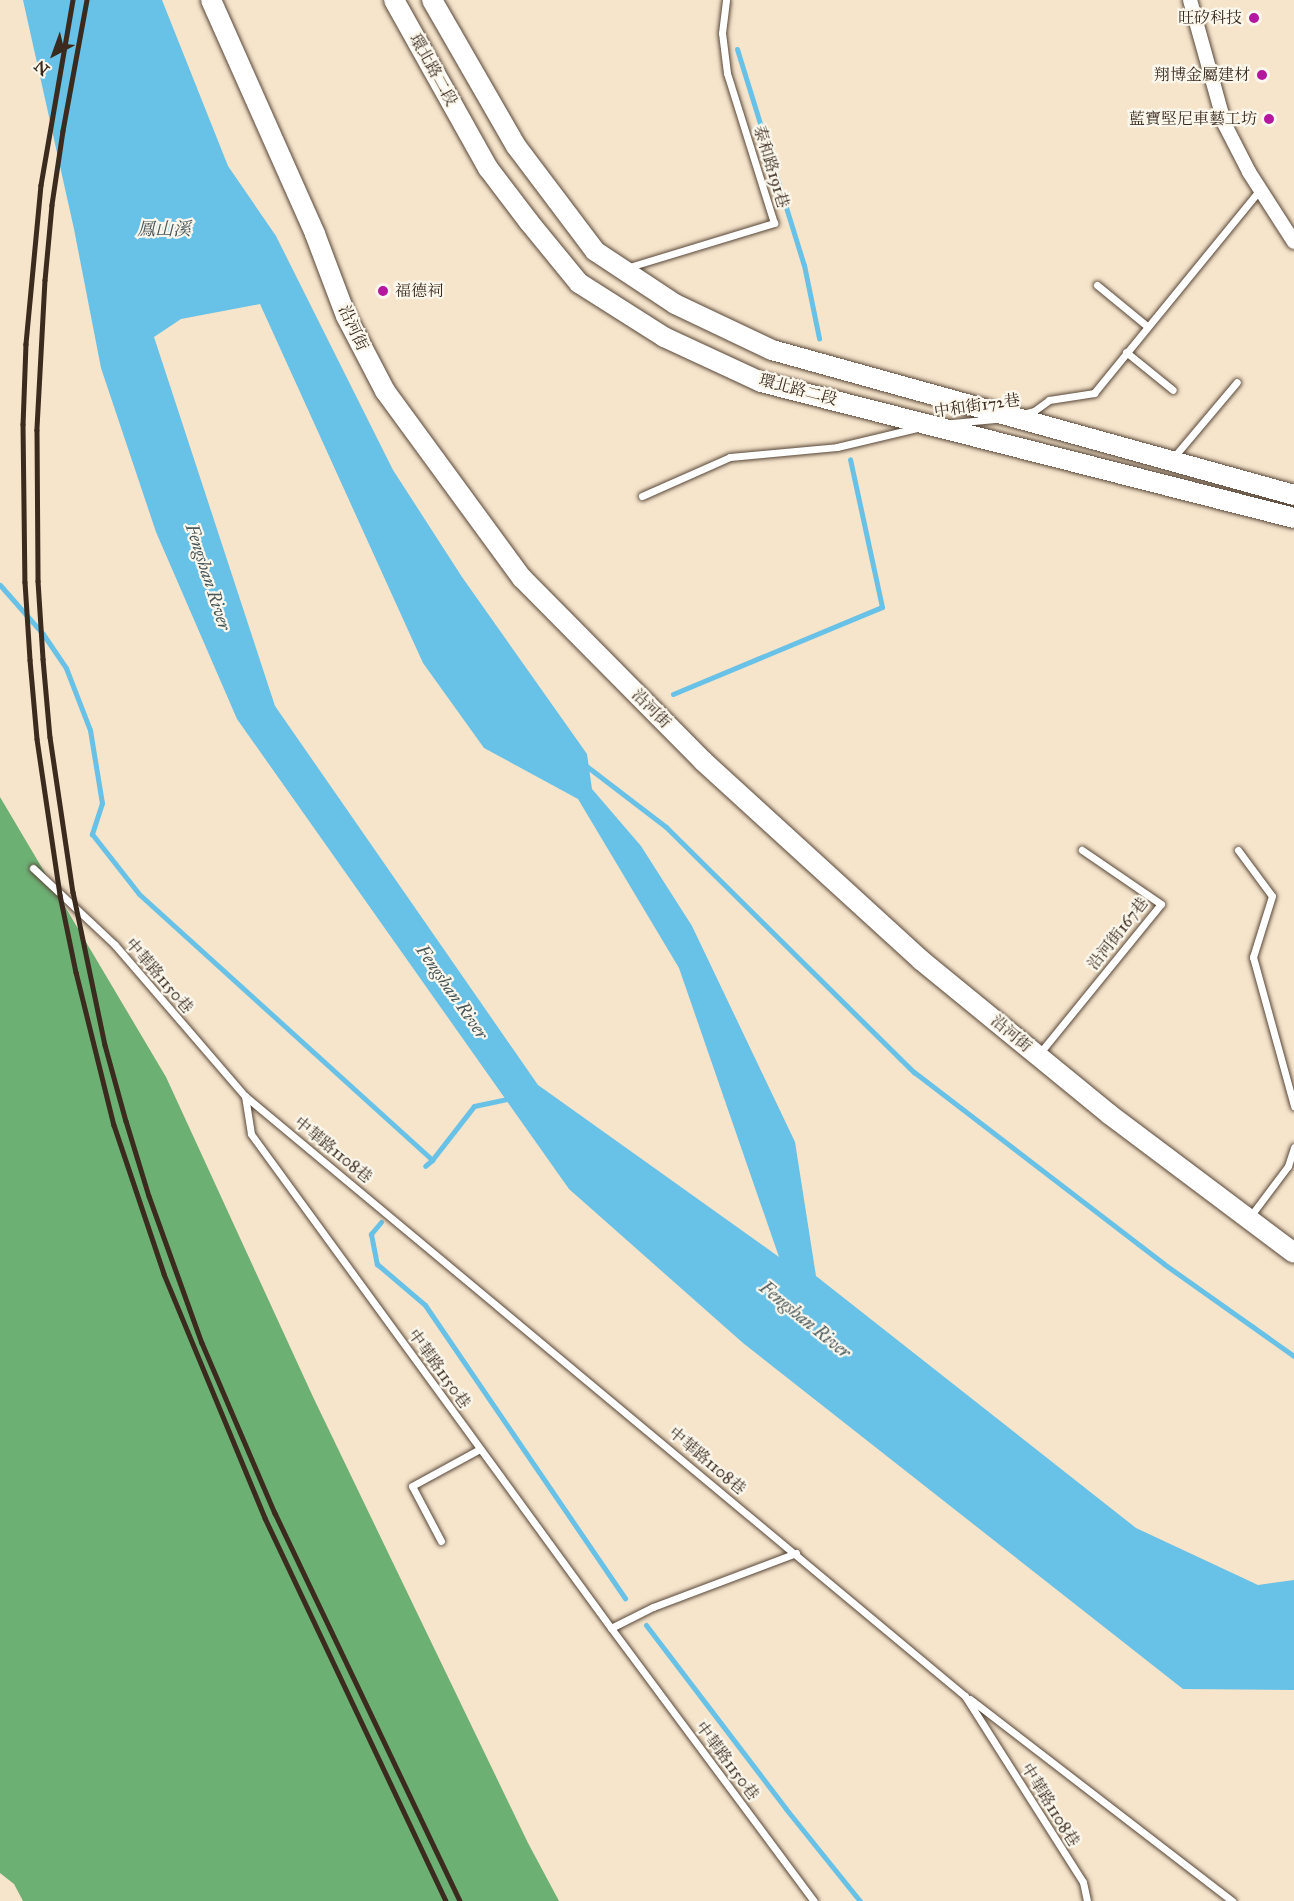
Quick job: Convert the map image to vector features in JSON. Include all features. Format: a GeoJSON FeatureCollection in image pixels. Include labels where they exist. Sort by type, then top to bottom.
{"type":"FeatureCollection","features":[{"type":"Feature","properties":{"kind":"street","name":"沿河街"},"geometry":{"type":"LineString","coordinates":[[211,0],[315,234],[346,316],[385,391],[522,578],[703,761],[921,960],[1109,1114],[1294,1253]]}},
{"type":"Feature","properties":{"kind":"street","name":"環北路二段"},"geometry":{"type":"LineString","coordinates":[[394,0],[488,168],[579,283],[664,337],[761,382],[1294,518]]}},
{"type":"Feature","properties":{"kind":"street","name":"環北路二段"},"geometry":{"type":"LineString","coordinates":[[432,0],[516,146],[595,251],[675,304],[772,350],[1009,418],[1294,495]]}},
{"type":"Feature","properties":{"kind":"street"},"geometry":{"type":"LineString","coordinates":[[1190,0],[1225,126],[1249,172],[1294,242]]}},
{"type":"Feature","properties":{"kind":"lane","name":"泰和路191巷"},"geometry":{"type":"LineString","coordinates":[[622,269],[774,223],[727,73],[723,33],[726,0]]}},
{"type":"Feature","properties":{"kind":"lane","name":"中和街172巷"},"geometry":{"type":"LineString","coordinates":[[642,496],[730,457],[837,447],[936,425],[1009,418],[1034,411],[1049,400],[1094,393],[1261,188]]}},
{"type":"Feature","properties":{"kind":"lane"},"geometry":{"type":"LineString","coordinates":[[1097,285],[1147,326]]}},
{"type":"Feature","properties":{"kind":"lane"},"geometry":{"type":"LineString","coordinates":[[1126,352],[1173,390]]}},
{"type":"Feature","properties":{"kind":"lane"},"geometry":{"type":"LineString","coordinates":[[1170,461],[1237,382]]}},
{"type":"Feature","properties":{"kind":"lane","name":"沿河街167巷"},"geometry":{"type":"LineString","coordinates":[[1037,1056],[1161,903],[1082,850]]}},
{"type":"Feature","properties":{"kind":"lane"},"geometry":{"type":"LineString","coordinates":[[1238,850],[1272,896],[1253,957],[1294,1106]]}},
{"type":"Feature","properties":{"kind":"lane","name":"中華路1150巷"},"geometry":{"type":"LineString","coordinates":[[33,868],[115,945],[245,1096],[251,1134],[611,1628],[814,1901]]}},
{"type":"Feature","properties":{"kind":"lane","name":"中華路1108巷"},"geometry":{"type":"LineString","coordinates":[[245,1096],[965,1696],[1083,1882],[1087,1901]]}},
{"type":"Feature","properties":{"kind":"lane"},"geometry":{"type":"LineString","coordinates":[[1249,1218],[1288,1166],[1294,1147]]}},
{"type":"Feature","properties":{"kind":"lane"},"geometry":{"type":"LineString","coordinates":[[441,1541],[412,1486],[480,1449]]}},
{"type":"Feature","properties":{"kind":"lane"},"geometry":{"type":"LineString","coordinates":[[611,1628],[653,1607],[796,1553]]}},
{"type":"Feature","properties":{"kind":"lane"},"geometry":{"type":"LineString","coordinates":[[965,1696],[1232,1901]]}},
{"type":"Feature","properties":{"kind":"green space"},"geometry":{"type":"Polygon","coordinates":[[[0,797],[166,1077],[314,1399],[528,1843],[559,1901],[23,1901],[14,1884],[0,1873],[0,797]]]}},
{"type":"Feature","properties":{"kind":"water","name":"鳳山溪"},"geometry":{"type":"Polygon","coordinates":[[[23,0],[162,0],[228,166],[276,236],[393,470],[462,577],[587,754],[592,789],[641,846],[692,926],[795,1142],[816,1276],[1136,1528],[1258,1585],[1294,1580],[1294,1690],[1183,1689],[743,1343],[569,1189],[237,719],[156,532],[101,368],[74,229],[23,0]],[[260,304],[181,319],[154,337],[275,706],[538,1085],[779,1257],[679,968],[578,799],[484,748],[423,663],[260,304]]]}},
{"type":"Feature","properties":{"kind":"waterway"},"geometry":{"type":"LineString","coordinates":[[737,49],[804,265],[819,338]]}},
{"type":"Feature","properties":{"kind":"waterway"},"geometry":{"type":"LineString","coordinates":[[673,694],[882,607],[850,459]]}},
{"type":"Feature","properties":{"kind":"waterway"},"geometry":{"type":"LineString","coordinates":[[0,585],[43,634],[66,668],[90,730],[102,803],[92,834],[139,894],[432,1160],[425,1166]]}},
{"type":"Feature","properties":{"kind":"waterway"},"geometry":{"type":"LineString","coordinates":[[585,765],[666,827],[914,1072],[1164,1264],[1294,1356]]}},
{"type":"Feature","properties":{"kind":"waterway"},"geometry":{"type":"LineString","coordinates":[[432,1160],[474,1106],[511,1098]]}},
{"type":"Feature","properties":{"kind":"waterway"},"geometry":{"type":"LineString","coordinates":[[381,1222],[371,1234],[377,1264],[425,1305],[625,1598]]}},
{"type":"Feature","properties":{"kind":"waterway"},"geometry":{"type":"LineString","coordinates":[[646,1625],[786,1809],[860,1901]]}},
{"type":"Feature","properties":{"kind":"railway"},"geometry":{"type":"LineString","coordinates":[[73,0],[41,185],[26,344],[23,424],[25,582],[30,660],[37,739],[60,895],[76,972],[114,1125],[164,1274],[265,1518],[446,1901]]}},
{"type":"Feature","properties":{"kind":"railway"},"geometry":{"type":"LineString","coordinates":[[87,0],[52,205],[45,280],[37,430],[38,581],[43,659],[50,737],[73,892],[105,1045],[126,1121],[149,1196],[202,1343],[275,1513],[460,1901]]}},
{"type":"Feature","properties":{"kind":"place","name":"旺矽科技"},"geometry":{"type":"Point","coordinates":[1254,18]}},
{"type":"Feature","properties":{"kind":"place","name":"翔博金屬建材"},"geometry":{"type":"Point","coordinates":[1262,75]}},
{"type":"Feature","properties":{"kind":"place","name":"藍寶堅尼車藝工坊"},"geometry":{"type":"Point","coordinates":[1269,119]}},
{"type":"Feature","properties":{"kind":"place","name":"福德祠"},"geometry":{"type":"Point","coordinates":[383,291]}},
{"type":"Feature","properties":{"kind":"water label","name":"Fengshan River"},"geometry":{"type":"Point","coordinates":[208,577]}},
{"type":"Feature","properties":{"kind":"water label","name":"Fengshan River"},"geometry":{"type":"Point","coordinates":[452,992]}},
{"type":"Feature","properties":{"kind":"water label","name":"Fengshan River"},"geometry":{"type":"Point","coordinates":[805,1320]}}]}
